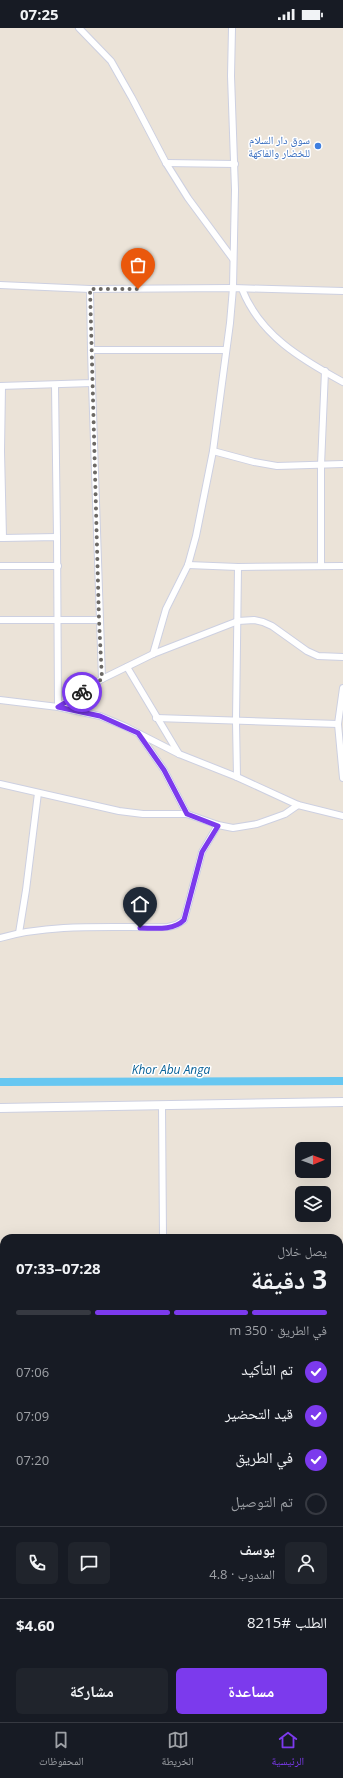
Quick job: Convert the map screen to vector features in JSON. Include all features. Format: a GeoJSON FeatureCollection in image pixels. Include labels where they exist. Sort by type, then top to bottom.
{"type":"FeatureCollection","features":[{"type":"Feature","properties":{"kind":"street"},"geometry":{"type":"LineString","coordinates":[[79,28],[111,61],[166,163],[188,198],[233,259]]}},
{"type":"Feature","properties":{"kind":"street"},"geometry":{"type":"LineString","coordinates":[[153,654],[166,609],[188,564],[199,523],[213,451],[226,350],[233,288],[235,164],[231,76],[232,28]]}},
{"type":"Feature","properties":{"kind":"street"},"geometry":{"type":"LineString","coordinates":[[166,163],[235,164]]}},
{"type":"Feature","properties":{"kind":"street"},"geometry":{"type":"LineString","coordinates":[[0,285],[90,289],[233,288],[343,291]]}},
{"type":"Feature","properties":{"kind":"street"},"geometry":{"type":"LineString","coordinates":[[90,289],[102,679]]}},
{"type":"Feature","properties":{"kind":"street"},"geometry":{"type":"LineString","coordinates":[[242,289],[248,304],[265,327],[288,348],[343,382]]}},
{"type":"Feature","properties":{"kind":"street"},"geometry":{"type":"LineString","coordinates":[[91,350],[226,350]]}},
{"type":"Feature","properties":{"kind":"street"},"geometry":{"type":"LineString","coordinates":[[321,565],[321,465],[325,371]]}},
{"type":"Feature","properties":{"kind":"street"},"geometry":{"type":"LineString","coordinates":[[57,537],[2,538],[1,386],[92,383]]}},
{"type":"Feature","properties":{"kind":"street"},"geometry":{"type":"LineString","coordinates":[[56,385],[58,707]]}},
{"type":"Feature","properties":{"kind":"street"},"geometry":{"type":"LineString","coordinates":[[213,451],[268,465],[291,467],[343,464]]}},
{"type":"Feature","properties":{"kind":"street"},"geometry":{"type":"LineString","coordinates":[[188,564],[238,567],[321,565],[343,566]]}},
{"type":"Feature","properties":{"kind":"street"},"geometry":{"type":"LineString","coordinates":[[0,566],[58,566]]}},
{"type":"Feature","properties":{"kind":"street"},"geometry":{"type":"LineString","coordinates":[[237,777],[236,721],[238,567]]}},
{"type":"Feature","properties":{"kind":"street"},"geometry":{"type":"LineString","coordinates":[[0,620],[99,620]]}},
{"type":"Feature","properties":{"kind":"street"},"geometry":{"type":"LineString","coordinates":[[58,707],[102,679],[153,654],[238,621],[254,620],[263,622],[272,626],[307,651],[318,656],[343,657]]}},
{"type":"Feature","properties":{"kind":"street"},"geometry":{"type":"LineString","coordinates":[[127,667],[156,718],[179,754]]}},
{"type":"Feature","properties":{"kind":"street"},"geometry":{"type":"LineString","coordinates":[[343,688],[338,724],[343,778]]}},
{"type":"Feature","properties":{"kind":"street"},"geometry":{"type":"LineString","coordinates":[[0,700],[58,707],[100,716],[179,754],[237,777],[298,805],[343,816]]}},
{"type":"Feature","properties":{"kind":"street"},"geometry":{"type":"LineString","coordinates":[[156,718],[338,724]]}},
{"type":"Feature","properties":{"kind":"street"},"geometry":{"type":"LineString","coordinates":[[138,733],[164,770],[187,814]]}},
{"type":"Feature","properties":{"kind":"street"},"geometry":{"type":"LineString","coordinates":[[0,784],[119,812],[143,814],[187,814],[218,826],[233,828],[257,824],[285,814],[298,805]]}},
{"type":"Feature","properties":{"kind":"street"},"geometry":{"type":"LineString","coordinates":[[19,933],[38,793]]}},
{"type":"Feature","properties":{"kind":"street"},"geometry":{"type":"LineString","coordinates":[[0,938],[19,933],[84,928],[168,927],[180,923],[187,911],[191,890],[202,852],[218,826]]}},
{"type":"Feature","properties":{"kind":"street"},"geometry":{"type":"LineString","coordinates":[[0,1108],[343,1102]]}},
{"type":"Feature","properties":{"kind":"street"},"geometry":{"type":"LineString","coordinates":[[162,1106],[163,1234]]}},
{"type":"Feature","properties":{"kind":"waterway","name":"Khor Abu Anga"},"geometry":{"type":"LineString","coordinates":[[0,1082],[343,1081]]}},
{"type":"Feature","properties":{"kind":"way so far"},"geometry":{"type":"LineString","coordinates":[[82,692],[102,679],[92,399],[90,289],[138,289]]}},
{"type":"Feature","properties":{"kind":"place","name":"سوق دار السلام للخضار والفاكهة"},"geometry":{"type":"Point","coordinates":[318,146]}},
{"type":"Feature","properties":{"kind":"route"},"geometry":{"type":"LineString","coordinates":[[82,692],[58,707],[100,716],[138,733],[172,783],[187,814],[218,826],[202,852],[184,920],[172,927],[140,928]]}}]}
